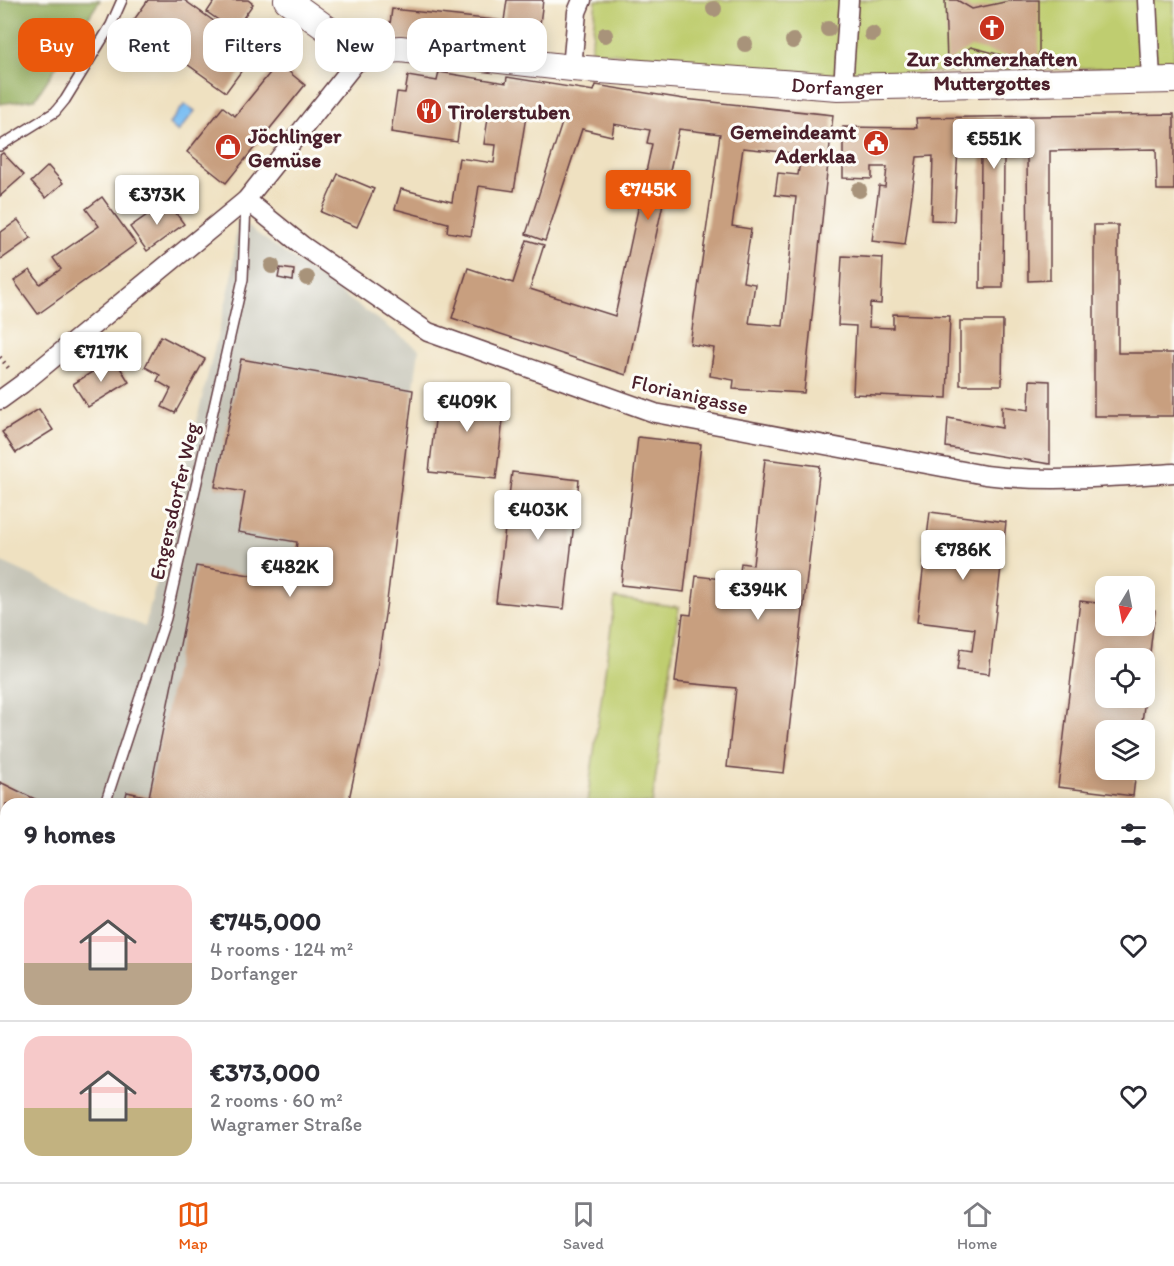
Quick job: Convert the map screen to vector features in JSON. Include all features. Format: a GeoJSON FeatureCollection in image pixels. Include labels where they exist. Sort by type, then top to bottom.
{"type":"FeatureCollection","features":[{"type":"Feature","properties":{"kind":"street"},"geometry":{"type":"LineString","coordinates":[[287,0],[315,20]]}},
{"type":"Feature","properties":{"kind":"street"},"geometry":{"type":"LineString","coordinates":[[572,68],[578,12],[582,0]]}},
{"type":"Feature","properties":{"kind":"street"},"geometry":{"type":"LineString","coordinates":[[843,87],[849,0]]}},
{"type":"Feature","properties":{"kind":"street"},"geometry":{"type":"LineString","coordinates":[[1147,0],[1163,80]]}},
{"type":"Feature","properties":{"kind":"street","name":"Dorfanger"},"geometry":{"type":"LineString","coordinates":[[395,49],[572,68],[843,87],[1163,80]]}},
{"type":"Feature","properties":{"kind":"street"},"geometry":{"type":"LineString","coordinates":[[0,400],[246,200],[348,72]]}},
{"type":"Feature","properties":{"kind":"street","name":"Florianigasse"},"geometry":{"type":"LineString","coordinates":[[246,200],[303,246],[428,332],[655,413],[985,475],[1023,480],[1174,473]]}},
{"type":"Feature","properties":{"kind":"lane"},"geometry":{"type":"LineString","coordinates":[[0,146],[55,112],[65,100],[111,25],[122,0]]}},
{"type":"Feature","properties":{"kind":"lane","name":"Engersdorfer Weg"},"geometry":{"type":"LineString","coordinates":[[107,798],[166,618],[243,279],[246,200]]}},
{"type":"Feature","properties":{"kind":"shaded area"},"geometry":{"type":"Polygon","coordinates":[[[237,219],[419,349],[377,668],[349,798],[0,798],[0,561],[145,627],[232,278],[237,219]]]}},
{"type":"Feature","properties":{"kind":"green space"},"geometry":{"type":"Polygon","coordinates":[[[0,0],[100,0],[88,18],[18,18],[18,72],[53,72],[35,99],[0,104],[0,0]]]}},
{"type":"Feature","properties":{"kind":"green space"},"geometry":{"type":"Polygon","coordinates":[[[596,0],[1174,0],[1174,66],[831,75],[591,51],[596,0]]]}},
{"type":"Feature","properties":{"kind":"green space"},"geometry":{"type":"Polygon","coordinates":[[[615,598],[679,607],[653,798],[588,798],[615,598]]]}},
{"type":"Feature","properties":{"kind":"water"},"geometry":{"type":"Polygon","coordinates":[[[185,104],[195,111],[178,132],[169,124],[185,104]]]}},
{"type":"Feature","properties":{"kind":"building"},"geometry":{"type":"Polygon","coordinates":[[[148,0],[184,0],[209,18],[203,18],[203,72],[241,72],[226,92],[191,67],[191,18],[135,18],[148,0]]]}},
{"type":"Feature","properties":{"kind":"building"},"geometry":{"type":"Polygon","coordinates":[[[215,0],[248,0],[253,4],[243,18],[216,18],[207,12],[215,0]]]}},
{"type":"Feature","properties":{"kind":"building"},"geometry":{"type":"Polygon","coordinates":[[[507,0],[543,0],[541,18],[504,18],[507,0]]]}},
{"type":"Feature","properties":{"kind":"building","name":"Zur schmerzhaften Muttergottes"},"geometry":{"type":"Polygon","coordinates":[[[945,0],[957,0],[972,9],[1014,0],[1039,0],[1039,65],[971,47],[947,63],[945,0]]]}},
{"type":"Feature","properties":{"kind":"building"},"geometry":{"type":"Polygon","coordinates":[[[392,9],[476,18],[407,18],[407,41],[395,40],[395,18],[391,18],[392,9]]]}},
{"type":"Feature","properties":{"kind":"building"},"geometry":{"type":"Polygon","coordinates":[[[271,72],[289,72],[305,85],[226,183],[187,152],[223,107],[235,116],[271,72]]]}},
{"type":"Feature","properties":{"kind":"building"},"geometry":{"type":"Polygon","coordinates":[[[439,72],[506,83],[507,77],[594,91],[596,85],[684,99],[833,115],[804,393],[733,389],[734,380],[710,376],[714,348],[690,344],[720,134],[679,129],[626,375],[452,318],[468,268],[513,283],[527,240],[544,245],[530,289],[615,316],[652,144],[647,143],[650,130],[614,124],[612,136],[582,129],[545,241],[526,234],[562,123],[556,121],[558,115],[527,110],[514,191],[479,186],[471,236],[447,232],[448,223],[395,209],[401,189],[452,202],[459,158],[494,163],[496,145],[484,144],[489,112],[462,107],[457,142],[391,132],[397,92],[405,93],[408,76],[437,81],[439,72]],[[743,148],[732,226],[751,229],[743,282],[755,284],[749,323],[783,326],[796,197],[775,195],[778,173],[798,175],[801,154],[743,148]]]}},
{"type":"Feature","properties":{"kind":"building"},"geometry":{"type":"Polygon","coordinates":[[[1174,114],[1174,190],[1157,190],[1156,149],[1050,151],[1050,280],[1028,281],[1027,155],[1004,156],[1003,288],[980,288],[981,149],[958,148],[954,221],[931,220],[933,156],[917,157],[905,245],[872,241],[879,186],[885,187],[887,167],[872,167],[872,179],[843,178],[843,127],[917,128],[916,118],[1174,114]]]}},
{"type":"Feature","properties":{"kind":"building"},"geometry":{"type":"Polygon","coordinates":[[[3,153],[24,175],[0,196],[0,155],[3,153]]]}},
{"type":"Feature","properties":{"kind":"building"},"geometry":{"type":"Polygon","coordinates":[[[48,166],[63,183],[46,198],[31,182],[48,166]]]}},
{"type":"Feature","properties":{"kind":"building"},"geometry":{"type":"Polygon","coordinates":[[[338,174],[374,189],[357,227],[321,212],[338,174]]]}},
{"type":"Feature","properties":{"kind":"building"},"geometry":{"type":"Polygon","coordinates":[[[102,197],[136,244],[38,314],[14,281],[30,270],[40,284],[61,269],[53,258],[99,226],[86,209],[102,197]]]}},
{"type":"Feature","properties":{"kind":"building"},"geometry":{"type":"Polygon","coordinates":[[[167,201],[184,224],[147,251],[130,227],[167,201]]]}},
{"type":"Feature","properties":{"kind":"building"},"geometry":{"type":"Polygon","coordinates":[[[18,220],[31,238],[0,260],[0,233],[18,220]]]}},
{"type":"Feature","properties":{"kind":"building"},"geometry":{"type":"Polygon","coordinates":[[[1094,225],[1118,225],[1118,353],[1174,353],[1174,416],[1094,416],[1094,225]]]}},
{"type":"Feature","properties":{"kind":"building"},"geometry":{"type":"Polygon","coordinates":[[[842,256],[883,258],[881,304],[870,303],[869,327],[893,328],[893,314],[950,316],[947,398],[853,394],[856,326],[838,325],[842,256]]]}},
{"type":"Feature","properties":{"kind":"building"},"geometry":{"type":"Polygon","coordinates":[[[280,268],[294,270],[293,281],[278,278],[280,268]]]}},
{"type":"Feature","properties":{"kind":"building"},"geometry":{"type":"Polygon","coordinates":[[[960,321],[1003,321],[1002,385],[960,385],[960,321]]]}},
{"type":"Feature","properties":{"kind":"building"},"geometry":{"type":"Polygon","coordinates":[[[161,336],[205,359],[175,413],[162,407],[171,389],[157,381],[160,375],[145,367],[161,336]]]}},
{"type":"Feature","properties":{"kind":"building"},"geometry":{"type":"Polygon","coordinates":[[[114,358],[129,382],[88,407],[73,384],[114,358]]]}},
{"type":"Feature","properties":{"kind":"building"},"geometry":{"type":"Polygon","coordinates":[[[241,359],[413,390],[377,668],[349,798],[126,798],[127,792],[149,797],[196,566],[292,582],[297,542],[238,532],[245,492],[215,487],[241,359]]]}},
{"type":"Feature","properties":{"kind":"building"},"geometry":{"type":"Polygon","coordinates":[[[1030,380],[1050,381],[1050,464],[946,447],[948,418],[1002,428],[1002,406],[1029,410],[1030,380]]]}},
{"type":"Feature","properties":{"kind":"building"},"geometry":{"type":"Polygon","coordinates":[[[439,386],[506,394],[496,479],[429,472],[439,386]]]}},
{"type":"Feature","properties":{"kind":"building"},"geometry":{"type":"Polygon","coordinates":[[[39,409],[53,430],[16,453],[2,432],[39,409]]]}},
{"type":"Feature","properties":{"kind":"building"},"geometry":{"type":"Polygon","coordinates":[[[638,437],[701,444],[684,592],[621,585],[638,437]]]}},
{"type":"Feature","properties":{"kind":"building"},"geometry":{"type":"Polygon","coordinates":[[[765,459],[820,466],[784,773],[727,767],[736,688],[675,682],[683,614],[691,615],[696,576],[739,581],[741,563],[753,565],[765,459]]]}},
{"type":"Feature","properties":{"kind":"building"},"geometry":{"type":"Polygon","coordinates":[[[512,472],[579,480],[564,609],[496,602],[512,472]]]}},
{"type":"Feature","properties":{"kind":"building"},"geometry":{"type":"Polygon","coordinates":[[[930,512],[1006,522],[989,674],[957,670],[960,649],[972,651],[975,629],[917,622],[930,512]]]}},
{"type":"Feature","properties":{"kind":"building"},"geometry":{"type":"Polygon","coordinates":[[[1080,601],[1095,603],[1095,636],[1152,636],[1150,648],[1095,648],[1095,708],[1144,708],[1142,720],[1095,720],[1095,780],[1135,780],[1133,796],[1058,787],[1080,601]]]}},
{"type":"Feature","properties":{"kind":"building"},"geometry":{"type":"Polygon","coordinates":[[[0,782],[33,798],[0,798],[0,782]]]}},
{"type":"Feature","properties":{"kind":"place","name":"Zur schmerzhaften Muttergottes"},"geometry":{"type":"Point","coordinates":[992,28]}},
{"type":"Feature","properties":{"kind":"place","name":"Tirolerstuben"},"geometry":{"type":"Point","coordinates":[429,111]}},
{"type":"Feature","properties":{"kind":"place","name":"Gemeindeamt Aderklaa"},"geometry":{"type":"Point","coordinates":[876,143]}},
{"type":"Feature","properties":{"kind":"place","name":"Jöchlinger Gemüse"},"geometry":{"type":"Point","coordinates":[228,147]}}]}
